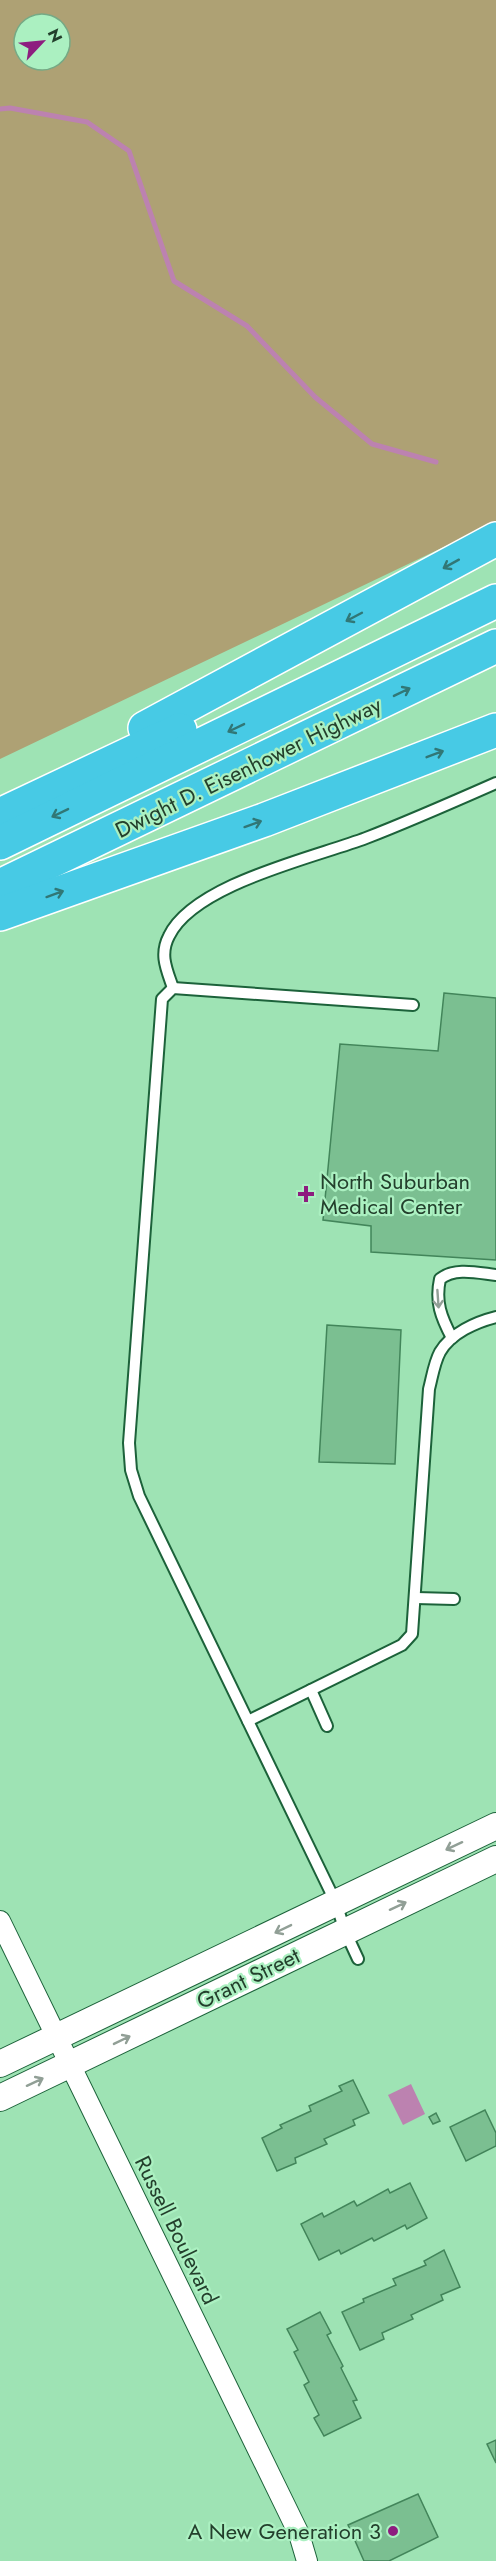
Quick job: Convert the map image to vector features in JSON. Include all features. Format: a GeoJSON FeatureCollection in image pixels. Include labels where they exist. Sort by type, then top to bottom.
{"type":"FeatureCollection","features":[{"type":"Feature","properties":{"kind":"highway"},"geometry":{"type":"LineString","coordinates":[[51,790],[91,755],[496,539]]}},
{"type":"Feature","properties":{"kind":"highway"},"geometry":{"type":"LineString","coordinates":[[0,815],[324,663],[496,578]]}},
{"type":"Feature","properties":{"kind":"highway"},"geometry":{"type":"LineString","coordinates":[[0,843],[496,601]]}},
{"type":"Feature","properties":{"kind":"highway"},"geometry":{"type":"LineString","coordinates":[[66,856],[136,808],[209,766],[496,621]]}},
{"type":"Feature","properties":{"kind":"highway","name":"Dwight D. Eisenhower Highway"},"geometry":{"type":"LineString","coordinates":[[0,886],[496,646]]}},
{"type":"Feature","properties":{"kind":"highway"},"geometry":{"type":"LineString","coordinates":[[0,914],[264,820],[496,730]]}},
{"type":"Feature","properties":{"kind":"street","name":"Grant Street"},"geometry":{"type":"LineString","coordinates":[[0,2064],[496,1826]]}},
{"type":"Feature","properties":{"kind":"street","name":"Grant Street"},"geometry":{"type":"LineString","coordinates":[[0,2098],[496,1859]]}},
{"type":"Feature","properties":{"kind":"street","name":"Russell Boulevard"},"geometry":{"type":"LineString","coordinates":[[0,1921],[299,2534],[308,2561]]}},
{"type":"Feature","properties":{"kind":"lane"},"geometry":{"type":"LineString","coordinates":[[174,988],[163,960],[169,936],[188,912],[243,881],[365,838],[496,783]]}},
{"type":"Feature","properties":{"kind":"lane"},"geometry":{"type":"LineString","coordinates":[[358,1959],[345,1931],[336,1903],[140,1496],[130,1470],[129,1443],[162,999],[174,988],[413,1005]]}},
{"type":"Feature","properties":{"kind":"lane"},"geometry":{"type":"LineString","coordinates":[[452,1338],[440,1317],[437,1295],[440,1279],[447,1273],[460,1271],[496,1275]]}},
{"type":"Feature","properties":{"kind":"lane"},"geometry":{"type":"LineString","coordinates":[[248,1721],[402,1645],[412,1634],[429,1389],[440,1353],[452,1338],[462,1330],[496,1317]]}},
{"type":"Feature","properties":{"kind":"lane"},"geometry":{"type":"LineString","coordinates":[[416,1598],[454,1599]]}},
{"type":"Feature","properties":{"kind":"lane"},"geometry":{"type":"LineString","coordinates":[[311,1690],[327,1726]]}},
{"type":"Feature","properties":{"kind":"shaded area"},"geometry":{"type":"Polygon","coordinates":[[[0,0],[496,0],[496,522],[0,759],[0,0]]]}},
{"type":"Feature","properties":{"kind":"shaded area"},"geometry":{"type":"Polygon","coordinates":[[[411,2084],[425,2114],[403,2125],[388,2095],[411,2084]]]}},
{"type":"Feature","properties":{"kind":"building"},"geometry":{"type":"Polygon","coordinates":[[[444,993],[496,998],[496,1260],[371,1252],[371,1226],[323,1220],[340,1044],[438,1051],[444,993]]]}},
{"type":"Feature","properties":{"kind":"building"},"geometry":{"type":"Polygon","coordinates":[[[327,1325],[401,1330],[395,1464],[319,1462],[327,1325]]]}},
{"type":"Feature","properties":{"kind":"building"},"geometry":{"type":"Polygon","coordinates":[[[353,2080],[369,2113],[353,2120],[355,2125],[324,2139],[327,2144],[295,2158],[296,2163],[277,2171],[262,2138],[282,2128],[280,2125],[311,2111],[309,2106],[342,2091],[339,2086],[353,2080]]]}},
{"type":"Feature","properties":{"kind":"building"},"geometry":{"type":"Polygon","coordinates":[[[485,2110],[496,2133],[496,2146],[466,2161],[450,2127],[485,2110]]]}},
{"type":"Feature","properties":{"kind":"building"},"geometry":{"type":"Polygon","coordinates":[[[436,2113],[440,2121],[433,2124],[429,2117],[436,2113]]]}},
{"type":"Feature","properties":{"kind":"building"},"geometry":{"type":"Polygon","coordinates":[[[410,2183],[427,2218],[407,2229],[405,2225],[374,2241],[372,2238],[341,2254],[339,2250],[319,2260],[301,2224],[322,2213],[324,2217],[354,2201],[357,2206],[388,2189],[390,2193],[410,2183]]]}},
{"type":"Feature","properties":{"kind":"building"},"geometry":{"type":"Polygon","coordinates":[[[444,2250],[460,2287],[441,2295],[443,2300],[411,2315],[413,2319],[382,2333],[384,2339],[360,2350],[342,2312],[364,2302],[363,2299],[396,2285],[393,2279],[426,2265],[424,2261],[444,2250]]]}},
{"type":"Feature","properties":{"kind":"building"},"geometry":{"type":"Polygon","coordinates":[[[320,2312],[331,2333],[327,2335],[357,2400],[353,2401],[361,2418],[324,2436],[314,2418],[319,2415],[304,2385],[309,2382],[294,2352],[298,2350],[287,2329],[320,2312]]]}},
{"type":"Feature","properties":{"kind":"building"},"geometry":{"type":"Polygon","coordinates":[[[496,2440],[496,2463],[487,2444],[496,2440]]]}},
{"type":"Feature","properties":{"kind":"building","name":"A New Generation 3"},"geometry":{"type":"Polygon","coordinates":[[[418,2494],[438,2537],[389,2561],[364,2561],[348,2525],[418,2494]]]}},
{"type":"Feature","properties":{"kind":"waterway"},"geometry":{"type":"LineString","coordinates":[[0,109],[10,108],[87,122],[129,151],[174,281],[247,326],[315,397],[372,444],[436,462]]}},
{"type":"Feature","properties":{"kind":"place","name":"North Suburban Medical Center"},"geometry":{"type":"Point","coordinates":[306,1194]}},
{"type":"Feature","properties":{"kind":"place","name":"A New Generation 3"},"geometry":{"type":"Point","coordinates":[393,2531]}}]}
